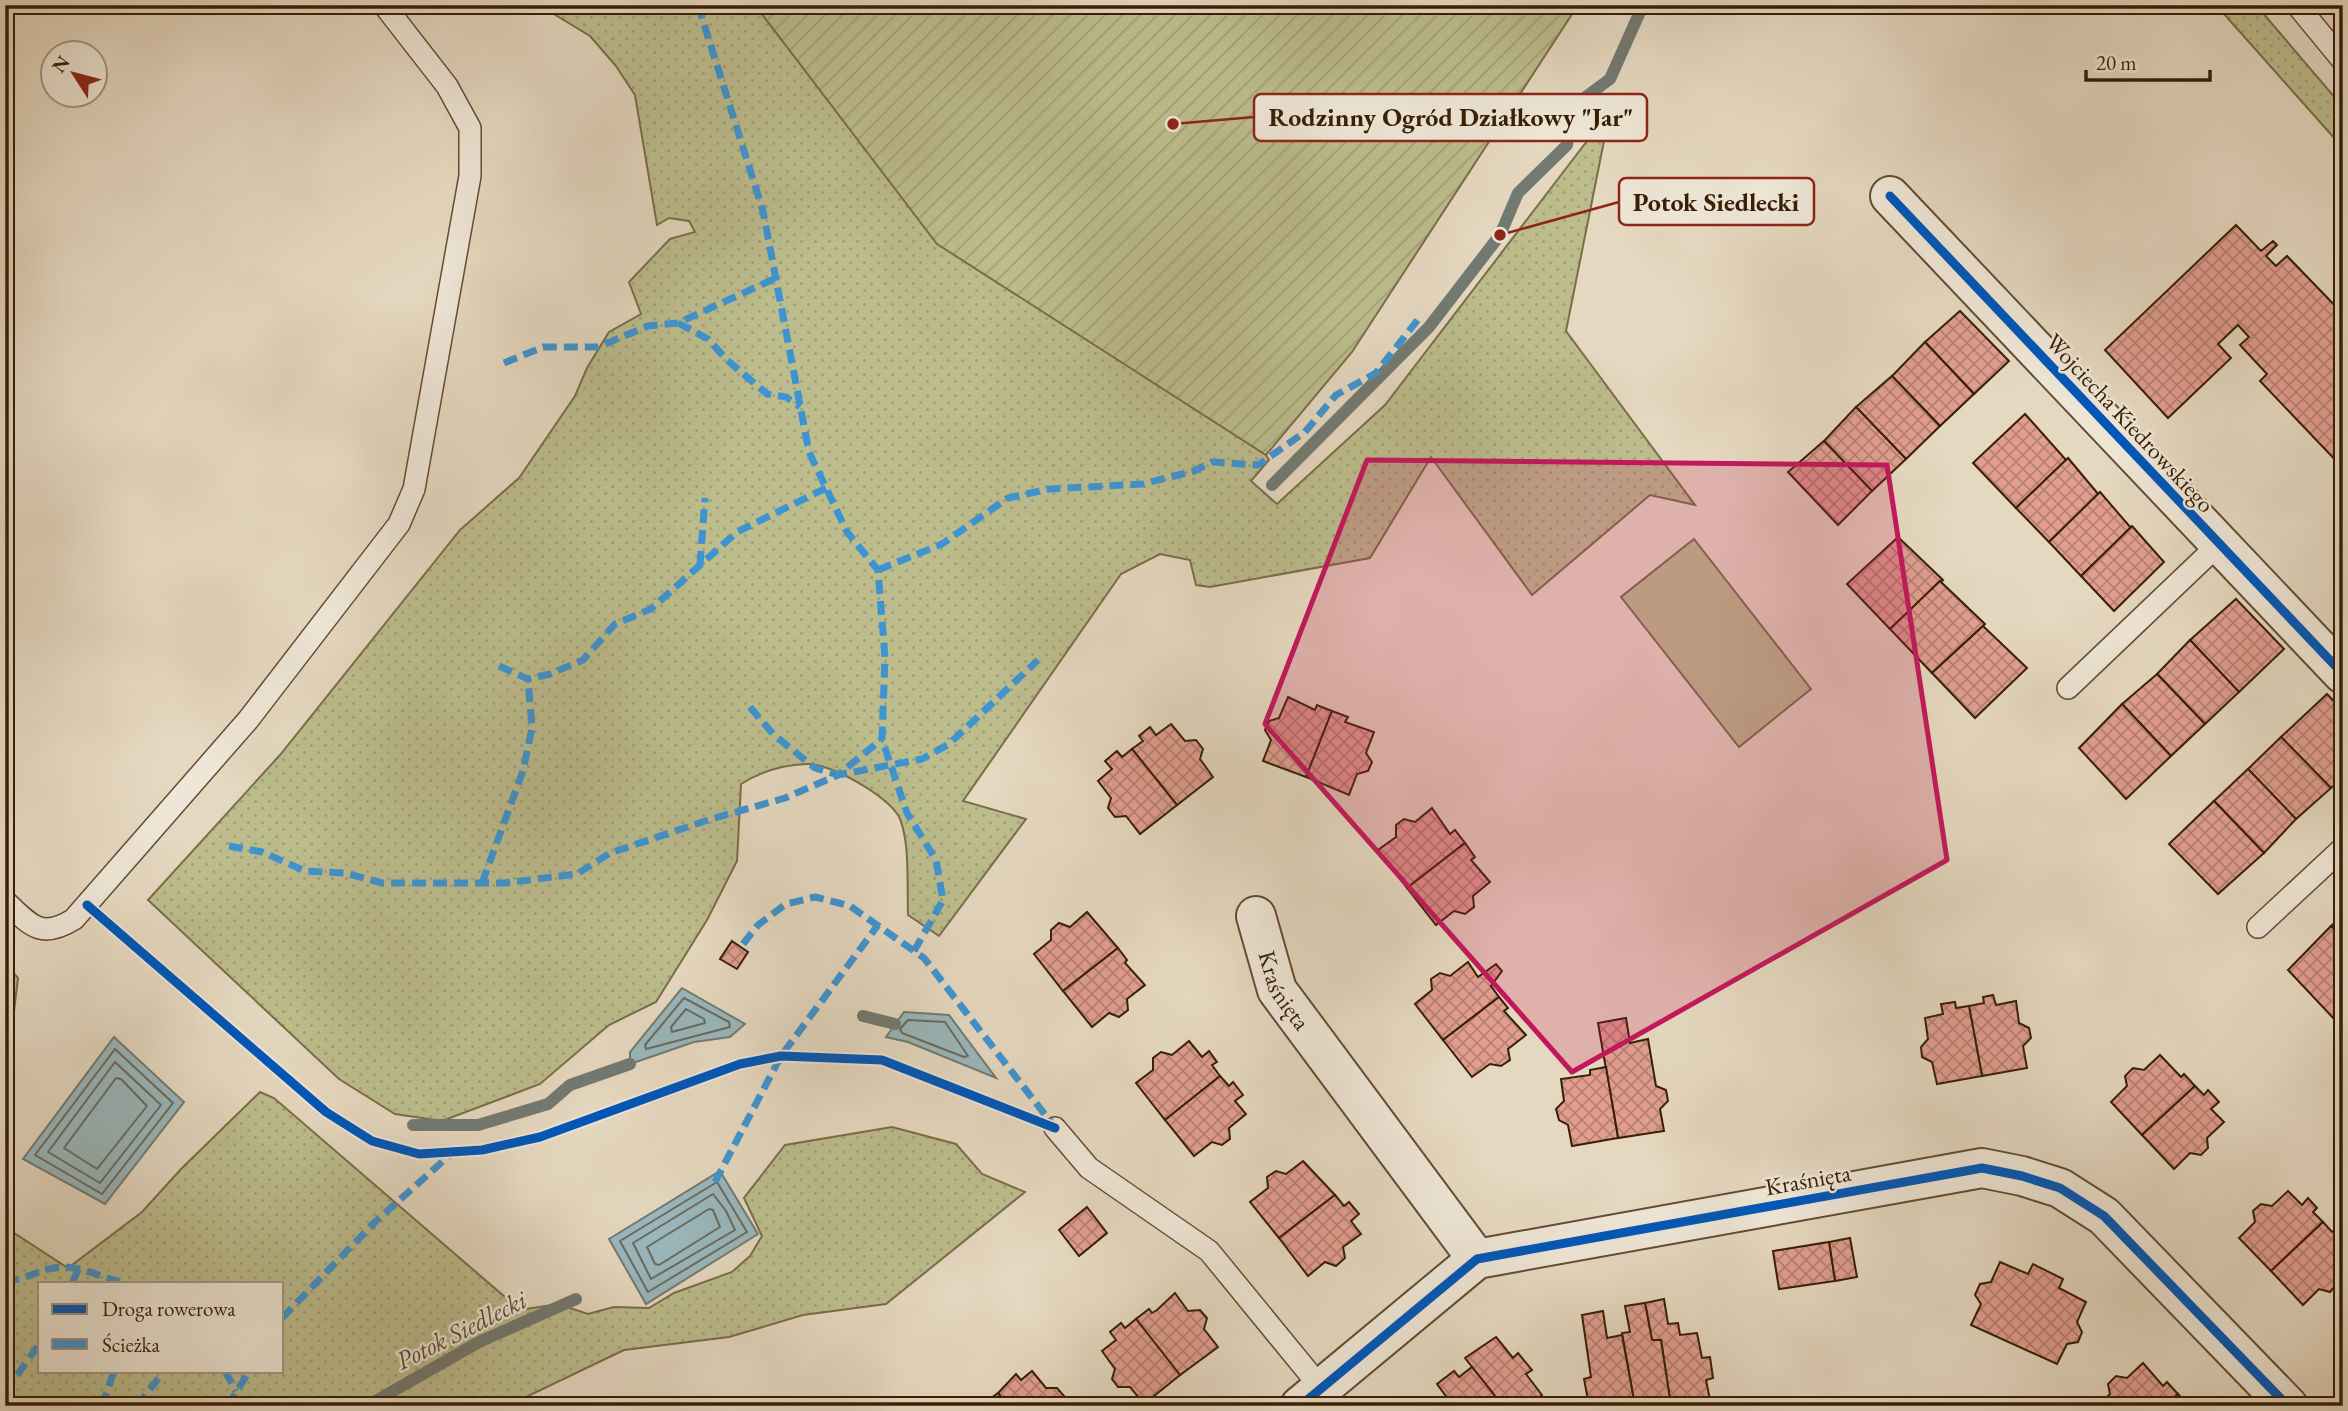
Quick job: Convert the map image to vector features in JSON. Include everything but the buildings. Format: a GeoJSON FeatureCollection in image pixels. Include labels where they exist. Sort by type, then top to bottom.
{"type":"FeatureCollection","features":[{"type":"Feature","properties":{"kind":"street","name":"Wojciecha Kiedrowskiego"},"geometry":{"type":"LineString","coordinates":[[1890,196],[2343,674]]}},
{"type":"Feature","properties":{"kind":"street","name":"Kraśnięta"},"geometry":{"type":"LineString","coordinates":[[1256,916],[1277,990],[1477,1259]]}},
{"type":"Feature","properties":{"kind":"street","name":"Kraśnięta"},"geometry":{"type":"LineString","coordinates":[[1311,1397],[1477,1259],[1982,1168],[2022,1176],[2060,1188],[2104,1216],[2288,1406]]}},
{"type":"Feature","properties":{"kind":"lane"},"geometry":{"type":"LineString","coordinates":[[5,901],[36,928],[57,930],[74,919],[248,720],[399,524],[414,489],[470,176],[470,128],[447,86],[384,5]]}},
{"type":"Feature","properties":{"kind":"lane"},"geometry":{"type":"LineString","coordinates":[[2297,5],[2343,61]]}},
{"type":"Feature","properties":{"kind":"lane"},"geometry":{"type":"LineString","coordinates":[[2068,688],[2218,545]]}},
{"type":"Feature","properties":{"kind":"lane"},"geometry":{"type":"LineString","coordinates":[[2258,928],[2343,848]]}},
{"type":"Feature","properties":{"kind":"lane"},"geometry":{"type":"LineString","coordinates":[[1055,1128],[1089,1168],[1209,1251],[1311,1397]]}},
{"type":"Feature","properties":{"kind":"highlighted area"},"geometry":{"type":"Polygon","coordinates":[[[1367,460],[1887,465],[1947,860],[1572,1072],[1265,724],[1367,460]]]}},
{"type":"Feature","properties":{"kind":"green space"},"geometry":{"type":"Polygon","coordinates":[[[539,5],[755,5],[937,243],[1266,455],[1269,460],[1251,481],[1277,504],[1385,405],[1610,111],[1566,331],[1695,505],[1650,495],[1532,595],[1431,457],[1370,558],[1210,587],[1196,585],[1190,560],[1160,554],[1121,574],[963,801],[1026,819],[939,936],[908,915],[903,829],[895,811],[885,801],[844,775],[816,765],[806,764],[772,770],[741,784],[737,861],[707,920],[656,1002],[609,1025],[540,1084],[442,1121],[395,1114],[339,1079],[148,900],[280,755],[460,530],[519,478],[575,396],[587,368],[609,332],[641,314],[629,282],[670,239],[695,232],[689,221],[669,218],[657,225],[635,95],[616,66],[590,36],[539,5]]]}},
{"type":"Feature","properties":{"kind":"green space"},"geometry":{"type":"Polygon","coordinates":[[[755,5],[1578,5],[1352,352],[1266,455],[937,244],[755,5]]]}},
{"type":"Feature","properties":{"kind":"green space"},"geometry":{"type":"Polygon","coordinates":[[[2216,5],[2256,5],[2343,107],[2343,148],[2216,5]]]}},
{"type":"Feature","properties":{"kind":"green space"},"geometry":{"type":"Polygon","coordinates":[[[1694,539],[1811,689],[1739,747],[1621,597],[1694,539]]]}},
{"type":"Feature","properties":{"kind":"green space"},"geometry":{"type":"Polygon","coordinates":[[[5,963],[18,978],[12,1028],[5,1040],[5,963]]]}},
{"type":"Feature","properties":{"kind":"green space"},"geometry":{"type":"Polygon","coordinates":[[[260,1092],[274,1098],[520,1310],[558,1304],[588,1314],[614,1307],[649,1308],[674,1293],[732,1272],[750,1256],[762,1236],[744,1198],[785,1145],[892,1127],[956,1144],[982,1174],[1025,1192],[886,1304],[803,1315],[729,1337],[624,1350],[507,1406],[5,1406],[5,1227],[68,1268],[142,1212],[182,1168],[260,1092]]]}},
{"type":"Feature","properties":{"kind":"water"},"geometry":{"type":"Polygon","coordinates":[[[682,988],[745,1024],[730,1037],[694,1042],[630,1064],[630,1052],[682,988]]]}},
{"type":"Feature","properties":{"kind":"water"},"geometry":{"type":"Polygon","coordinates":[[[904,1012],[949,1015],[996,1078],[908,1042],[886,1037],[904,1012]]]}},
{"type":"Feature","properties":{"kind":"water"},"geometry":{"type":"Polygon","coordinates":[[[114,1037],[184,1102],[105,1204],[23,1159],[114,1037]]]}},
{"type":"Feature","properties":{"kind":"water"},"geometry":{"type":"Polygon","coordinates":[[[720,1171],[758,1234],[646,1304],[609,1239],[720,1171]]]}},
{"type":"Feature","properties":{"kind":"waterway","name":"Potok Siedlecki"},"geometry":{"type":"LineString","coordinates":[[1272,485],[1429,327],[1500,235],[1518,193],[1567,145],[1572,107],[1610,79],[1643,5]]}},
{"type":"Feature","properties":{"kind":"waterway","name":"Potok Siedlecki"},"geometry":{"type":"LineString","coordinates":[[863,1016],[895,1024]]}},
{"type":"Feature","properties":{"kind":"waterway"},"geometry":{"type":"LineString","coordinates":[[413,1125],[478,1125],[548,1104],[570,1085],[630,1064]]}},
{"type":"Feature","properties":{"kind":"waterway","name":"Potok Siedlecki"},"geometry":{"type":"LineString","coordinates":[[367,1406],[479,1342],[576,1299]]}},
{"type":"Feature","properties":{"kind":"marked path"},"geometry":{"type":"LineString","coordinates":[[698,5],[763,211],[809,452],[847,532],[878,570],[885,658],[882,739],[907,813],[936,860],[943,900],[914,951]]}},
{"type":"Feature","properties":{"kind":"marked path"},"geometry":{"type":"LineString","coordinates":[[504,363],[543,347],[598,347],[648,326],[678,323],[776,278]]}},
{"type":"Feature","properties":{"kind":"marked path"},"geometry":{"type":"LineString","coordinates":[[878,570],[942,544],[1008,498],[1049,489],[1143,484],[1194,471],[1212,462],[1258,465],[1305,432],[1336,395],[1376,373],[1420,317]]}},
{"type":"Feature","properties":{"kind":"marked path"},"geometry":{"type":"LineString","coordinates":[[678,323],[708,339],[727,360],[767,394],[786,397],[800,407]]}},
{"type":"Feature","properties":{"kind":"marked path"},"geometry":{"type":"LineString","coordinates":[[499,666],[528,679],[550,674],[583,660],[615,624],[651,609],[737,532],[826,488]]}},
{"type":"Feature","properties":{"kind":"marked path"},"geometry":{"type":"LineString","coordinates":[[700,565],[705,498]]}},
{"type":"Feature","properties":{"kind":"marked path"},"geometry":{"type":"LineString","coordinates":[[229,846],[262,852],[305,871],[345,873],[382,883],[504,883],[577,874],[610,853],[785,798],[838,775],[922,759],[949,744],[1038,660]]}},
{"type":"Feature","properties":{"kind":"marked path"},"geometry":{"type":"LineString","coordinates":[[482,883],[523,771],[532,728],[528,679]]}},
{"type":"Feature","properties":{"kind":"marked path"},"geometry":{"type":"LineString","coordinates":[[750,707],[774,735],[815,768],[838,775],[882,739]]}},
{"type":"Feature","properties":{"kind":"marked path"},"geometry":{"type":"LineString","coordinates":[[743,944],[758,925],[786,904],[815,897],[850,906],[924,958],[1053,1125]]}},
{"type":"Feature","properties":{"kind":"marked path"},"geometry":{"type":"LineString","coordinates":[[715,1182],[781,1056],[878,925]]}},
{"type":"Feature","properties":{"kind":"marked path"},"geometry":{"type":"LineString","coordinates":[[284,1316],[376,1221],[451,1154]]}},
{"type":"Feature","properties":{"kind":"marked path"},"geometry":{"type":"LineString","coordinates":[[5,1281],[63,1267],[81,1269],[120,1282]]}},
{"type":"Feature","properties":{"kind":"marked path"},"geometry":{"type":"LineString","coordinates":[[72,1282],[79,1268]]}},
{"type":"Feature","properties":{"kind":"marked path"},"geometry":{"type":"LineString","coordinates":[[5,1392],[38,1346]]}},
{"type":"Feature","properties":{"kind":"marked path"},"geometry":{"type":"LineString","coordinates":[[102,1406],[114,1372]]}},
{"type":"Feature","properties":{"kind":"marked path"},"geometry":{"type":"LineString","coordinates":[[137,1406],[163,1372]]}},
{"type":"Feature","properties":{"kind":"marked path"},"geometry":{"type":"LineString","coordinates":[[226,1372],[236,1391]]}},
{"type":"Feature","properties":{"kind":"marked path"},"geometry":{"type":"LineString","coordinates":[[228,1406],[248,1372]]}},
{"type":"Feature","properties":{"kind":"cycle path"},"geometry":{"type":"LineString","coordinates":[[1890,196],[2343,674]]}},
{"type":"Feature","properties":{"kind":"cycle path"},"geometry":{"type":"LineString","coordinates":[[87,905],[326,1112],[372,1141],[419,1154],[482,1150],[540,1137],[740,1064],[781,1056],[882,1060],[1055,1128]]}},
{"type":"Feature","properties":{"kind":"cycle path"},"geometry":{"type":"LineString","coordinates":[[1300,1406],[1477,1259],[1982,1168],[2022,1176],[2060,1188],[2104,1216],[2288,1406]]}},
{"type":"Feature","properties":{"kind":"place","name":"Rodzinny Ogród Działkowy \"Jar\""},"geometry":{"type":"Point","coordinates":[1173,124]}},
{"type":"Feature","properties":{"kind":"place","name":"Potok Siedlecki"},"geometry":{"type":"Point","coordinates":[1500,235]}}]}
